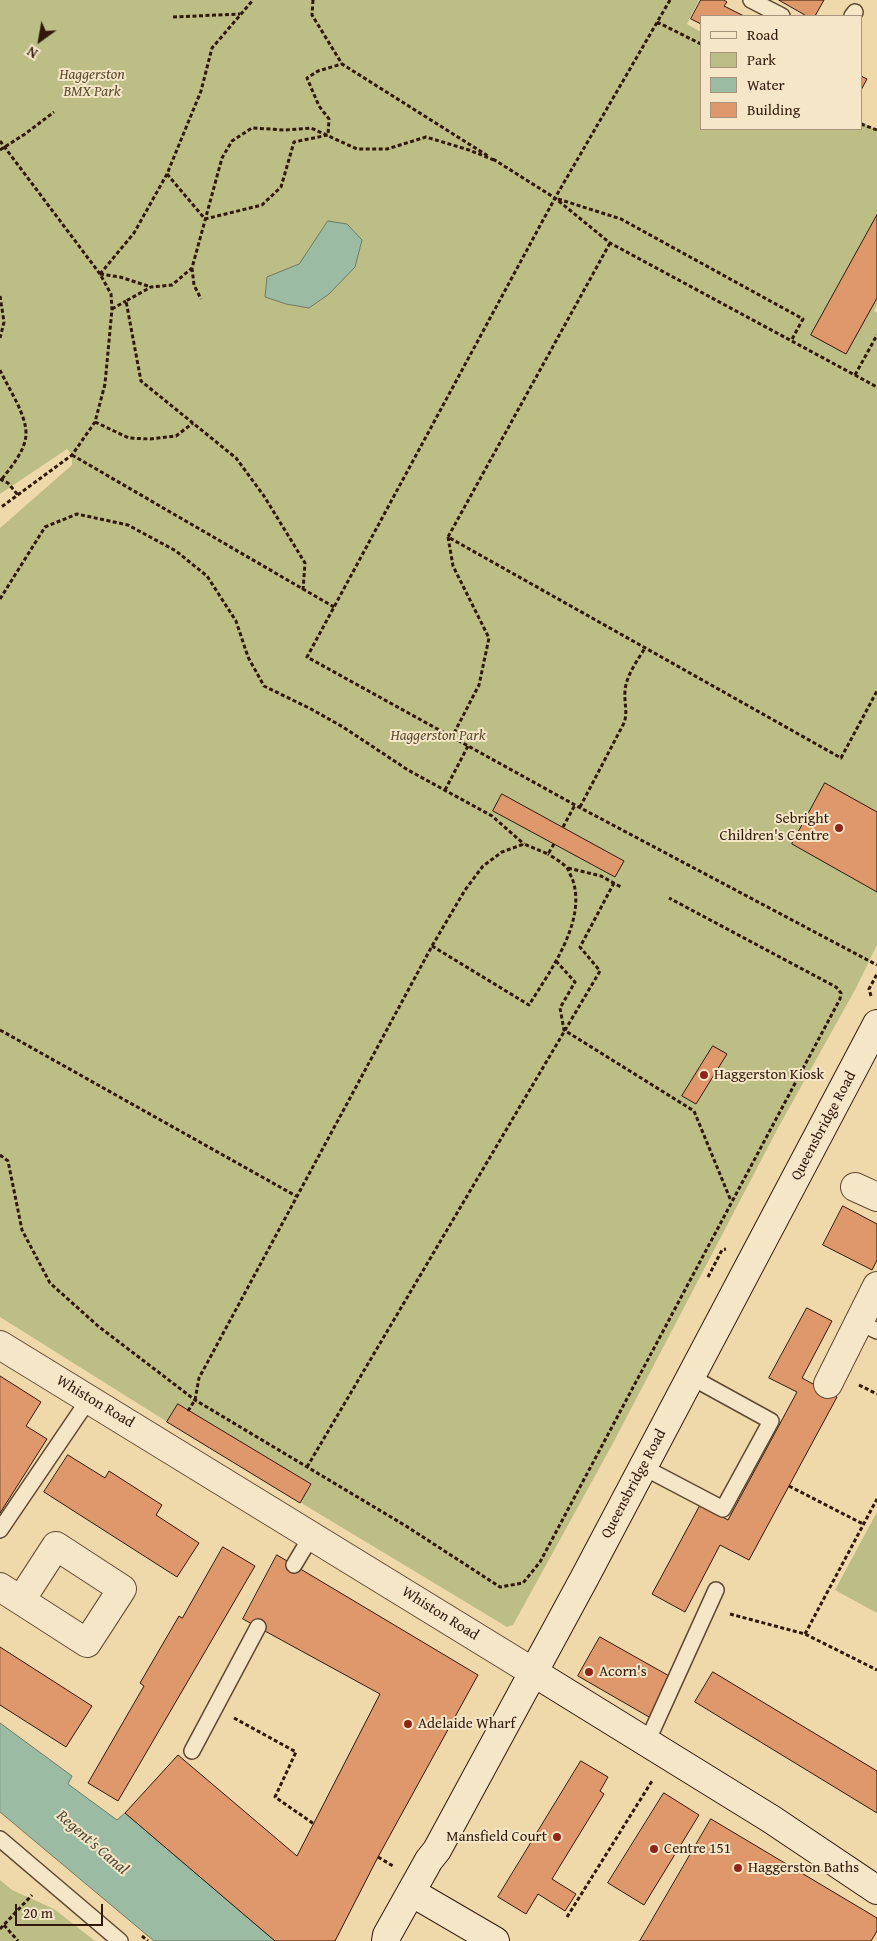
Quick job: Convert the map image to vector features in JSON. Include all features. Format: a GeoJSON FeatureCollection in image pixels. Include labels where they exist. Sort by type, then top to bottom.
{"type":"FeatureCollection","features":[{"type":"Feature","properties":{"kind":"street","name":"Queensbridge Road"},"geometry":{"type":"LineString","coordinates":[[387,1938],[429,1860],[437,1850],[643,1467],[877,1024]]}},
{"type":"Feature","properties":{"kind":"street"},"geometry":{"type":"LineString","coordinates":[[828,1384],[868,1326],[877,1286]]}},
{"type":"Feature","properties":{"kind":"street","name":"Whiston Road"},"geometry":{"type":"LineString","coordinates":[[0,1345],[647,1742],[771,1820],[877,1890]]}},
{"type":"Feature","properties":{"kind":"street"},"geometry":{"type":"LineString","coordinates":[[411,1892],[495,1941]]}},
{"type":"Feature","properties":{"kind":"lane"},"geometry":{"type":"LineString","coordinates":[[751,0],[780,15]]}},
{"type":"Feature","properties":{"kind":"lane"},"geometry":{"type":"LineString","coordinates":[[643,1467],[723,1509],[771,1421],[691,1377]]}},
{"type":"Feature","properties":{"kind":"lane"},"geometry":{"type":"LineString","coordinates":[[0,1530],[89,1399]]}},
{"type":"Feature","properties":{"kind":"lane"},"geometry":{"type":"LineString","coordinates":[[294,1565],[312,1535]]}},
{"type":"Feature","properties":{"kind":"lane"},"geometry":{"type":"LineString","coordinates":[[647,1742],[716,1590]]}},
{"type":"Feature","properties":{"kind":"lane"},"geometry":{"type":"LineString","coordinates":[[192,1751],[258,1627]]}},
{"type":"Feature","properties":{"kind":"lane"},"geometry":{"type":"LineString","coordinates":[[0,1839],[120,1941]]}},
{"type":"Feature","properties":{"kind":"path"},"geometry":{"type":"LineString","coordinates":[[100,274],[134,233],[167,174],[201,90],[212,48],[253,0]]}},
{"type":"Feature","properties":{"kind":"path"},"geometry":{"type":"LineString","coordinates":[[313,0],[312,15],[342,64],[555,198],[610,243],[877,387]]}},
{"type":"Feature","properties":{"kind":"path"},"geometry":{"type":"LineString","coordinates":[[670,0],[555,198],[307,658],[580,807],[877,964]]}},
{"type":"Feature","properties":{"kind":"path"},"geometry":{"type":"LineString","coordinates":[[173,16],[240,14]]}},
{"type":"Feature","properties":{"kind":"path"},"geometry":{"type":"LineString","coordinates":[[658,22],[700,43]]}},
{"type":"Feature","properties":{"kind":"path"},"geometry":{"type":"LineString","coordinates":[[328,135],[329,119],[319,106],[307,78],[318,71],[342,64]]}},
{"type":"Feature","properties":{"kind":"path"},"geometry":{"type":"LineString","coordinates":[[2,149],[54,112]]}},
{"type":"Feature","properties":{"kind":"path"},"geometry":{"type":"LineString","coordinates":[[862,124],[877,130]]}},
{"type":"Feature","properties":{"kind":"path"},"geometry":{"type":"LineString","coordinates":[[201,299],[194,285],[192,268],[222,158],[232,141],[252,128],[285,130],[311,128],[357,149],[387,149],[426,137],[494,160]]}},
{"type":"Feature","properties":{"kind":"path"},"geometry":{"type":"LineString","coordinates":[[205,219],[262,205],[281,187],[294,142],[328,135]]}},
{"type":"Feature","properties":{"kind":"path"},"geometry":{"type":"LineString","coordinates":[[0,141],[2,149],[100,274],[111,294],[112,309],[105,384],[95,422],[72,455],[0,508]]}},
{"type":"Feature","properties":{"kind":"path"},"geometry":{"type":"LineString","coordinates":[[167,174],[205,219]]}},
{"type":"Feature","properties":{"kind":"path"},"geometry":{"type":"LineString","coordinates":[[555,198],[621,219],[803,319],[791,340]]}},
{"type":"Feature","properties":{"kind":"path"},"geometry":{"type":"LineString","coordinates":[[452,737],[479,685],[490,638],[453,566],[448,536],[610,243]]}},
{"type":"Feature","properties":{"kind":"path"},"geometry":{"type":"LineString","coordinates":[[112,309],[151,287],[172,285],[192,268]]}},
{"type":"Feature","properties":{"kind":"path"},"geometry":{"type":"LineString","coordinates":[[100,274],[120,277],[151,287]]}},
{"type":"Feature","properties":{"kind":"path"},"geometry":{"type":"LineString","coordinates":[[0,296],[4,322],[0,338]]}},
{"type":"Feature","properties":{"kind":"path"},"geometry":{"type":"LineString","coordinates":[[126,300],[141,381],[236,458],[264,496],[304,563],[304,590]]}},
{"type":"Feature","properties":{"kind":"path"},"geometry":{"type":"LineString","coordinates":[[854,375],[877,334]]}},
{"type":"Feature","properties":{"kind":"path"},"geometry":{"type":"LineString","coordinates":[[0,370],[17,401],[26,435],[22,449],[1,479],[8,483],[18,495]]}},
{"type":"Feature","properties":{"kind":"path"},"geometry":{"type":"LineString","coordinates":[[95,422],[129,438],[150,439],[176,436],[193,423]]}},
{"type":"Feature","properties":{"kind":"path"},"geometry":{"type":"LineString","coordinates":[[72,455],[334,607]]}},
{"type":"Feature","properties":{"kind":"path"},"geometry":{"type":"LineString","coordinates":[[0,599],[45,527],[77,514],[128,525],[176,551],[207,576],[236,621],[248,657],[264,686],[343,727],[408,770],[492,816],[524,844],[548,854],[568,868],[601,876],[621,887]]}},
{"type":"Feature","properties":{"kind":"path"},"geometry":{"type":"LineString","coordinates":[[448,536],[841,758],[877,690]]}},
{"type":"Feature","properties":{"kind":"path"},"geometry":{"type":"LineString","coordinates":[[580,807],[624,723],[627,715],[625,692],[627,682],[645,648]]}},
{"type":"Feature","properties":{"kind":"path"},"geometry":{"type":"LineString","coordinates":[[445,790],[468,746]]}},
{"type":"Feature","properties":{"kind":"path"},"geometry":{"type":"LineString","coordinates":[[563,827],[575,804]]}},
{"type":"Feature","properties":{"kind":"path"},"geometry":{"type":"LineString","coordinates":[[188,1411],[195,1400],[200,1378],[296,1196],[432,946],[465,890],[483,866],[502,852],[524,844]]}},
{"type":"Feature","properties":{"kind":"path"},"geometry":{"type":"LineString","coordinates":[[548,854],[554,844]]}},
{"type":"Feature","properties":{"kind":"path"},"geometry":{"type":"LineString","coordinates":[[432,946],[529,1005],[556,961],[569,934],[575,912],[576,889],[568,868]]}},
{"type":"Feature","properties":{"kind":"path"},"geometry":{"type":"LineString","coordinates":[[307,1467],[600,971],[580,947],[614,883]]}},
{"type":"Feature","properties":{"kind":"path"},"geometry":{"type":"LineString","coordinates":[[0,1155],[8,1161],[22,1230],[50,1283],[98,1326],[195,1400],[406,1526],[500,1587],[523,1583],[540,1562],[835,1008],[841,992],[836,987],[669,898]]}},
{"type":"Feature","properties":{"kind":"path"},"geometry":{"type":"LineString","coordinates":[[556,961],[575,982],[560,1008],[564,1030],[694,1111],[731,1202]]}},
{"type":"Feature","properties":{"kind":"path"},"geometry":{"type":"LineString","coordinates":[[869,989],[877,974]]}},
{"type":"Feature","properties":{"kind":"path"},"geometry":{"type":"LineString","coordinates":[[0,1030],[296,1196]]}},
{"type":"Feature","properties":{"kind":"path"},"geometry":{"type":"LineString","coordinates":[[789,1486],[863,1524]]}},
{"type":"Feature","properties":{"kind":"path"},"geometry":{"type":"LineString","coordinates":[[805,1634],[877,1499]]}},
{"type":"Feature","properties":{"kind":"path"},"geometry":{"type":"LineString","coordinates":[[707,1608],[805,1634],[877,1670]]}},
{"type":"Feature","properties":{"kind":"path"},"geometry":{"type":"LineString","coordinates":[[215,1708],[296,1752],[275,1797],[314,1824]]}},
{"type":"Feature","properties":{"kind":"path"},"geometry":{"type":"LineString","coordinates":[[567,1917],[652,1781]]}},
{"type":"Feature","properties":{"kind":"path"},"geometry":{"type":"LineString","coordinates":[[0,1929],[47,1878]]}},
{"type":"Feature","properties":{"kind":"path"},"geometry":{"type":"LineString","coordinates":[[4,1925],[18,1941]]}},
{"type":"Feature","properties":{"kind":"green space","name":"Haggerston Park"},"geometry":{"type":"Polygon","coordinates":[[[0,0],[699,0],[687,24],[700,31],[700,130],[862,130],[862,122],[877,131],[877,305],[874,311],[877,313],[877,945],[856,988],[778,1128],[612,1445],[513,1625],[507,1627],[177,1428],[0,1317],[0,528],[72,465],[72,455],[67,449],[0,494],[0,0]]]}},
{"type":"Feature","properties":{"kind":"green space"},"geometry":{"type":"Polygon","coordinates":[[[877,1512],[877,1613],[835,1590],[877,1512]]]}},
{"type":"Feature","properties":{"kind":"green space"},"geometry":{"type":"Polygon","coordinates":[[[0,1880],[12,1890],[54,1909],[95,1941],[0,1941],[0,1880]]]}},
{"type":"Feature","properties":{"kind":"water"},"geometry":{"type":"Polygon","coordinates":[[[328,221],[347,224],[362,240],[355,267],[329,294],[309,308],[286,304],[265,297],[267,277],[299,264],[328,221]]]}},
{"type":"Feature","properties":{"kind":"water","name":"Regent's Canal"},"geometry":{"type":"Polygon","coordinates":[[[0,1723],[72,1776],[68,1784],[117,1820],[125,1813],[275,1941],[154,1941],[0,1812],[0,1723]]]}},
{"type":"Feature","properties":{"kind":"building"},"geometry":{"type":"Polygon","coordinates":[[[701,0],[724,0],[727,2],[724,6],[742,15],[700,15],[700,24],[691,19],[701,0]]]}},
{"type":"Feature","properties":{"kind":"building"},"geometry":{"type":"Polygon","coordinates":[[[779,0],[824,0],[816,15],[805,15],[779,0]]]}},
{"type":"Feature","properties":{"kind":"building"},"geometry":{"type":"Polygon","coordinates":[[[862,76],[867,79],[862,88],[862,76]]]}},
{"type":"Feature","properties":{"kind":"building"},"geometry":{"type":"Polygon","coordinates":[[[877,215],[877,298],[846,354],[811,335],[877,215]]]}},
{"type":"Feature","properties":{"kind":"building","name":"Sebright Children's Centre"},"geometry":{"type":"Polygon","coordinates":[[[825,783],[877,812],[877,892],[792,844],[825,783]]]}},
{"type":"Feature","properties":{"kind":"building"},"geometry":{"type":"Polygon","coordinates":[[[502,794],[624,861],[615,877],[493,811],[502,794]]]}},
{"type":"Feature","properties":{"kind":"building","name":"Haggerston Kiosk"},"geometry":{"type":"Polygon","coordinates":[[[713,1046],[727,1054],[696,1104],[682,1096],[713,1046]]]}},
{"type":"Feature","properties":{"kind":"building"},"geometry":{"type":"Polygon","coordinates":[[[843,1206],[877,1224],[877,1260],[872,1270],[823,1245],[843,1206]]]}},
{"type":"Feature","properties":{"kind":"building"},"geometry":{"type":"Polygon","coordinates":[[[807,1308],[832,1321],[802,1378],[837,1397],[749,1560],[720,1545],[685,1612],[652,1594],[700,1505],[728,1520],[797,1392],[769,1378],[807,1308]]]}},
{"type":"Feature","properties":{"kind":"building"},"geometry":{"type":"Polygon","coordinates":[[[0,1376],[41,1402],[26,1426],[47,1439],[0,1513],[0,1376]]]}},
{"type":"Feature","properties":{"kind":"building"},"geometry":{"type":"Polygon","coordinates":[[[178,1404],[311,1484],[300,1503],[167,1422],[178,1404]]]}},
{"type":"Feature","properties":{"kind":"building"},"geometry":{"type":"Polygon","coordinates":[[[68,1455],[105,1478],[109,1471],[162,1505],[156,1515],[199,1543],[177,1577],[44,1492],[68,1455]]]}},
{"type":"Feature","properties":{"kind":"building"},"geometry":{"type":"Polygon","coordinates":[[[223,1547],[255,1566],[118,1801],[88,1783],[144,1686],[140,1683],[179,1616],[182,1618],[223,1547]]]}},
{"type":"Feature","properties":{"kind":"building","name":"Adelaide Wharf"},"geometry":{"type":"Polygon","coordinates":[[[277,1555],[478,1675],[378,1857],[335,1941],[275,1941],[125,1813],[178,1755],[297,1856],[380,1694],[243,1619],[277,1555]]]}},
{"type":"Feature","properties":{"kind":"building"},"geometry":{"type":"Polygon","coordinates":[[[600,1637],[671,1677],[649,1717],[578,1676],[600,1637]]]}},
{"type":"Feature","properties":{"kind":"building"},"geometry":{"type":"Polygon","coordinates":[[[0,1647],[92,1706],[66,1747],[0,1705],[0,1647]]]}},
{"type":"Feature","properties":{"kind":"building"},"geometry":{"type":"Polygon","coordinates":[[[713,1672],[877,1771],[877,1813],[695,1702],[713,1672]]]}},
{"type":"Feature","properties":{"kind":"building","name":"Mansfield Court"},"geometry":{"type":"Polygon","coordinates":[[[581,1761],[608,1777],[600,1791],[604,1794],[552,1879],[576,1894],[565,1911],[538,1894],[526,1914],[498,1897],[581,1761]]]}},
{"type":"Feature","properties":{"kind":"building","name":"Centre 151"},"geometry":{"type":"Polygon","coordinates":[[[664,1793],[699,1815],[644,1905],[608,1883],[664,1793]]]}},
{"type":"Feature","properties":{"kind":"building","name":"Haggerston Baths"},"geometry":{"type":"Polygon","coordinates":[[[711,1819],[877,1918],[877,1931],[871,1941],[640,1941],[711,1819]]]}},
{"type":"Feature","properties":{"kind":"place","name":"Sebright Children's Centre"},"geometry":{"type":"Point","coordinates":[839,828]}},
{"type":"Feature","properties":{"kind":"place","name":"Haggerston Kiosk"},"geometry":{"type":"Point","coordinates":[704,1075]}},
{"type":"Feature","properties":{"kind":"place","name":"Acorn's"},"geometry":{"type":"Point","coordinates":[589,1672]}},
{"type":"Feature","properties":{"kind":"place","name":"Adelaide Wharf"},"geometry":{"type":"Point","coordinates":[408,1724]}},
{"type":"Feature","properties":{"kind":"place","name":"Mansfield Court"},"geometry":{"type":"Point","coordinates":[557,1837]}},
{"type":"Feature","properties":{"kind":"place","name":"Centre 151"},"geometry":{"type":"Point","coordinates":[654,1849]}},
{"type":"Feature","properties":{"kind":"place","name":"Haggerston Baths"},"geometry":{"type":"Point","coordinates":[738,1868]}},
{"type":"Feature","properties":{"kind":"park label","name":"Haggerston BMX Park"},"geometry":{"type":"Point","coordinates":[92,84]}}]}
